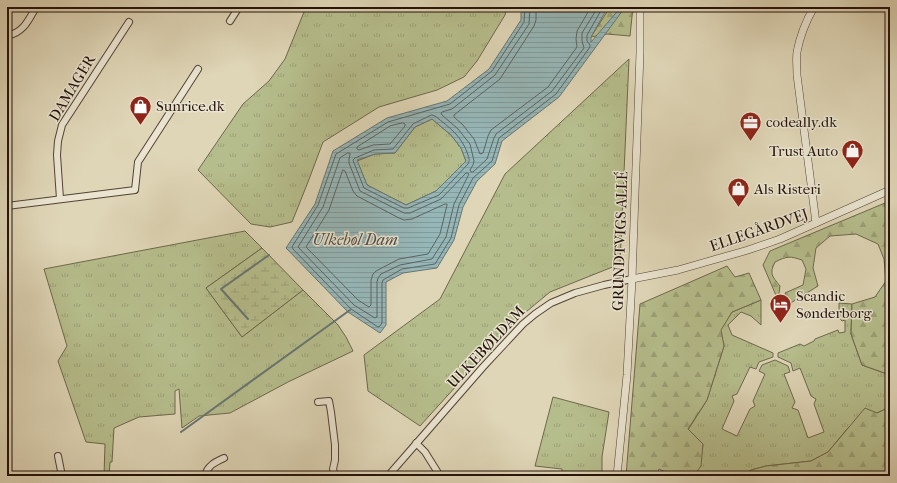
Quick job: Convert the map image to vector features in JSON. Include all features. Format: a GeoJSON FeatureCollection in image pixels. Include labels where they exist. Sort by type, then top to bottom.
{"type":"FeatureCollection","features":[{"type":"Feature","properties":{"kind":"street"},"geometry":{"type":"LineString","coordinates":[[7,36],[21,30],[27,23],[36,7]]}},
{"type":"Feature","properties":{"kind":"street"},"geometry":{"type":"LineString","coordinates":[[230,21],[239,7]]}},
{"type":"Feature","properties":{"kind":"street","name":"GRUNDTVIGS ALLÉ"},"geometry":{"type":"LineString","coordinates":[[617,476],[627,375],[632,279],[640,53],[640,7]]}},
{"type":"Feature","properties":{"kind":"street"},"geometry":{"type":"LineString","coordinates":[[814,7],[807,19],[797,53],[797,75],[816,224]]}},
{"type":"Feature","properties":{"kind":"street","name":"DAMAGER"},"geometry":{"type":"LineString","coordinates":[[60,199],[56,155],[62,125],[129,22]]}},
{"type":"Feature","properties":{"kind":"street"},"geometry":{"type":"LineString","coordinates":[[7,206],[135,190],[138,162],[198,69]]}},
{"type":"Feature","properties":{"kind":"street","name":"ELLEGÅRDVEJ"},"geometry":{"type":"LineString","coordinates":[[632,279],[678,270],[748,250],[780,239],[890,190]]}},
{"type":"Feature","properties":{"kind":"street","name":"ULKEBØLDAM"},"geometry":{"type":"LineString","coordinates":[[388,476],[483,367],[523,324],[535,314],[551,303],[575,293],[632,279]]}},
{"type":"Feature","properties":{"kind":"street"},"geometry":{"type":"LineString","coordinates":[[318,402],[328,401],[331,412],[336,445],[336,460],[333,469],[335,476]]}},
{"type":"Feature","properties":{"kind":"street"},"geometry":{"type":"LineString","coordinates":[[416,443],[425,452],[440,476]]}},
{"type":"Feature","properties":{"kind":"street"},"geometry":{"type":"LineString","coordinates":[[58,456],[62,476]]}},
{"type":"Feature","properties":{"kind":"street"},"geometry":{"type":"LineString","coordinates":[[205,476],[205,473],[212,464],[224,458]]}},
{"type":"Feature","properties":{"kind":"green space"},"geometry":{"type":"Polygon","coordinates":[[[306,7],[507,7],[505,15],[477,61],[464,77],[437,90],[379,107],[323,142],[292,222],[270,227],[251,224],[198,170],[243,104],[269,81],[285,59],[306,7]]]}},
{"type":"Feature","properties":{"kind":"green space"},"geometry":{"type":"Polygon","coordinates":[[[610,7],[633,7],[630,36],[607,34],[591,37],[610,7]]]}},
{"type":"Feature","properties":{"kind":"green space"},"geometry":{"type":"Polygon","coordinates":[[[629,59],[620,264],[550,292],[515,321],[420,426],[368,391],[364,355],[440,299],[505,174],[629,59]]]}},
{"type":"Feature","properties":{"kind":"green space"},"geometry":{"type":"Polygon","coordinates":[[[432,119],[451,135],[461,148],[466,161],[436,191],[406,205],[367,185],[357,161],[375,154],[395,153],[415,127],[432,119]]]}},
{"type":"Feature","properties":{"kind":"green space"},"geometry":{"type":"Polygon","coordinates":[[[885,203],[890,248],[890,375],[862,365],[851,334],[852,304],[875,297],[886,281],[884,259],[878,244],[856,234],[830,236],[816,248],[813,268],[818,286],[789,304],[785,293],[803,285],[806,269],[802,260],[788,257],[775,262],[772,269],[772,275],[780,286],[778,300],[763,265],[770,251],[885,203]]]}},
{"type":"Feature","properties":{"kind":"green space"},"geometry":{"type":"Polygon","coordinates":[[[245,231],[262,248],[206,288],[242,337],[303,290],[338,325],[353,351],[288,382],[230,413],[199,416],[182,428],[179,389],[175,391],[175,414],[139,417],[114,428],[112,462],[110,462],[109,476],[104,476],[105,444],[86,442],[58,361],[67,346],[44,269],[245,231]]]}},
{"type":"Feature","properties":{"kind":"green space"},"geometry":{"type":"Polygon","coordinates":[[[262,248],[303,290],[242,337],[206,288],[262,248]]]}},
{"type":"Feature","properties":{"kind":"green space"},"geometry":{"type":"Polygon","coordinates":[[[727,266],[735,277],[749,273],[761,300],[732,312],[721,330],[724,346],[707,400],[688,429],[703,444],[701,466],[695,474],[690,476],[675,476],[659,469],[656,476],[626,476],[640,304],[727,266]]]}},
{"type":"Feature","properties":{"kind":"green space"},"geometry":{"type":"Polygon","coordinates":[[[761,300],[761,325],[751,316],[741,312],[728,325],[732,335],[773,353],[773,357],[759,362],[756,369],[750,367],[737,394],[732,396],[734,401],[722,429],[737,436],[750,409],[755,406],[753,401],[765,374],[759,371],[762,365],[775,360],[788,366],[790,372],[784,374],[795,402],[792,408],[798,410],[808,438],[824,432],[814,404],[816,399],[811,396],[800,368],[793,371],[791,363],[778,357],[778,353],[800,344],[804,346],[815,339],[838,330],[839,333],[845,332],[845,320],[842,321],[835,314],[839,311],[839,303],[852,304],[851,334],[862,365],[890,375],[890,407],[847,429],[828,452],[811,461],[766,466],[751,470],[744,476],[690,476],[695,474],[688,430],[707,400],[724,346],[720,330],[732,312],[761,300]]]}},
{"type":"Feature","properties":{"kind":"green space"},"geometry":{"type":"Polygon","coordinates":[[[553,397],[609,412],[602,457],[602,476],[562,476],[562,469],[535,466],[553,397]]]}},
{"type":"Feature","properties":{"kind":"green space"},"geometry":{"type":"Polygon","coordinates":[[[890,407],[890,476],[744,476],[751,470],[766,466],[811,461],[828,452],[865,408],[877,413],[890,407]]]}},
{"type":"Feature","properties":{"kind":"water","name":"Ulkebøl Dam"},"geometry":{"type":"Polygon","coordinates":[[[521,7],[608,7],[591,37],[591,42],[621,7],[623,7],[623,10],[559,97],[502,141],[495,164],[477,181],[463,207],[454,240],[437,268],[403,273],[386,282],[386,325],[380,333],[348,312],[286,248],[315,204],[333,151],[387,118],[447,101],[489,69],[521,20],[521,7]],[[432,119],[415,127],[395,153],[375,154],[357,160],[367,185],[406,205],[436,191],[466,161],[461,148],[451,135],[432,119]]]}},
{"type":"Feature","properties":{"kind":"waterway"},"geometry":{"type":"LineString","coordinates":[[248,319],[221,289],[269,255]]}},
{"type":"Feature","properties":{"kind":"waterway"},"geometry":{"type":"LineString","coordinates":[[181,432],[350,310]]}},
{"type":"Feature","properties":{"kind":"place","name":"Sunrice.dk"},"geometry":{"type":"Point","coordinates":[141,126]}},
{"type":"Feature","properties":{"kind":"place","name":"codeally.dk"},"geometry":{"type":"Point","coordinates":[750,142]}},
{"type":"Feature","properties":{"kind":"place","name":"Trust Auto"},"geometry":{"type":"Point","coordinates":[853,170]}},
{"type":"Feature","properties":{"kind":"place","name":"Als Risteri"},"geometry":{"type":"Point","coordinates":[738,208]}},
{"type":"Feature","properties":{"kind":"place","name":"Scandic Sønderborg"},"geometry":{"type":"Point","coordinates":[780,324]}}]}
